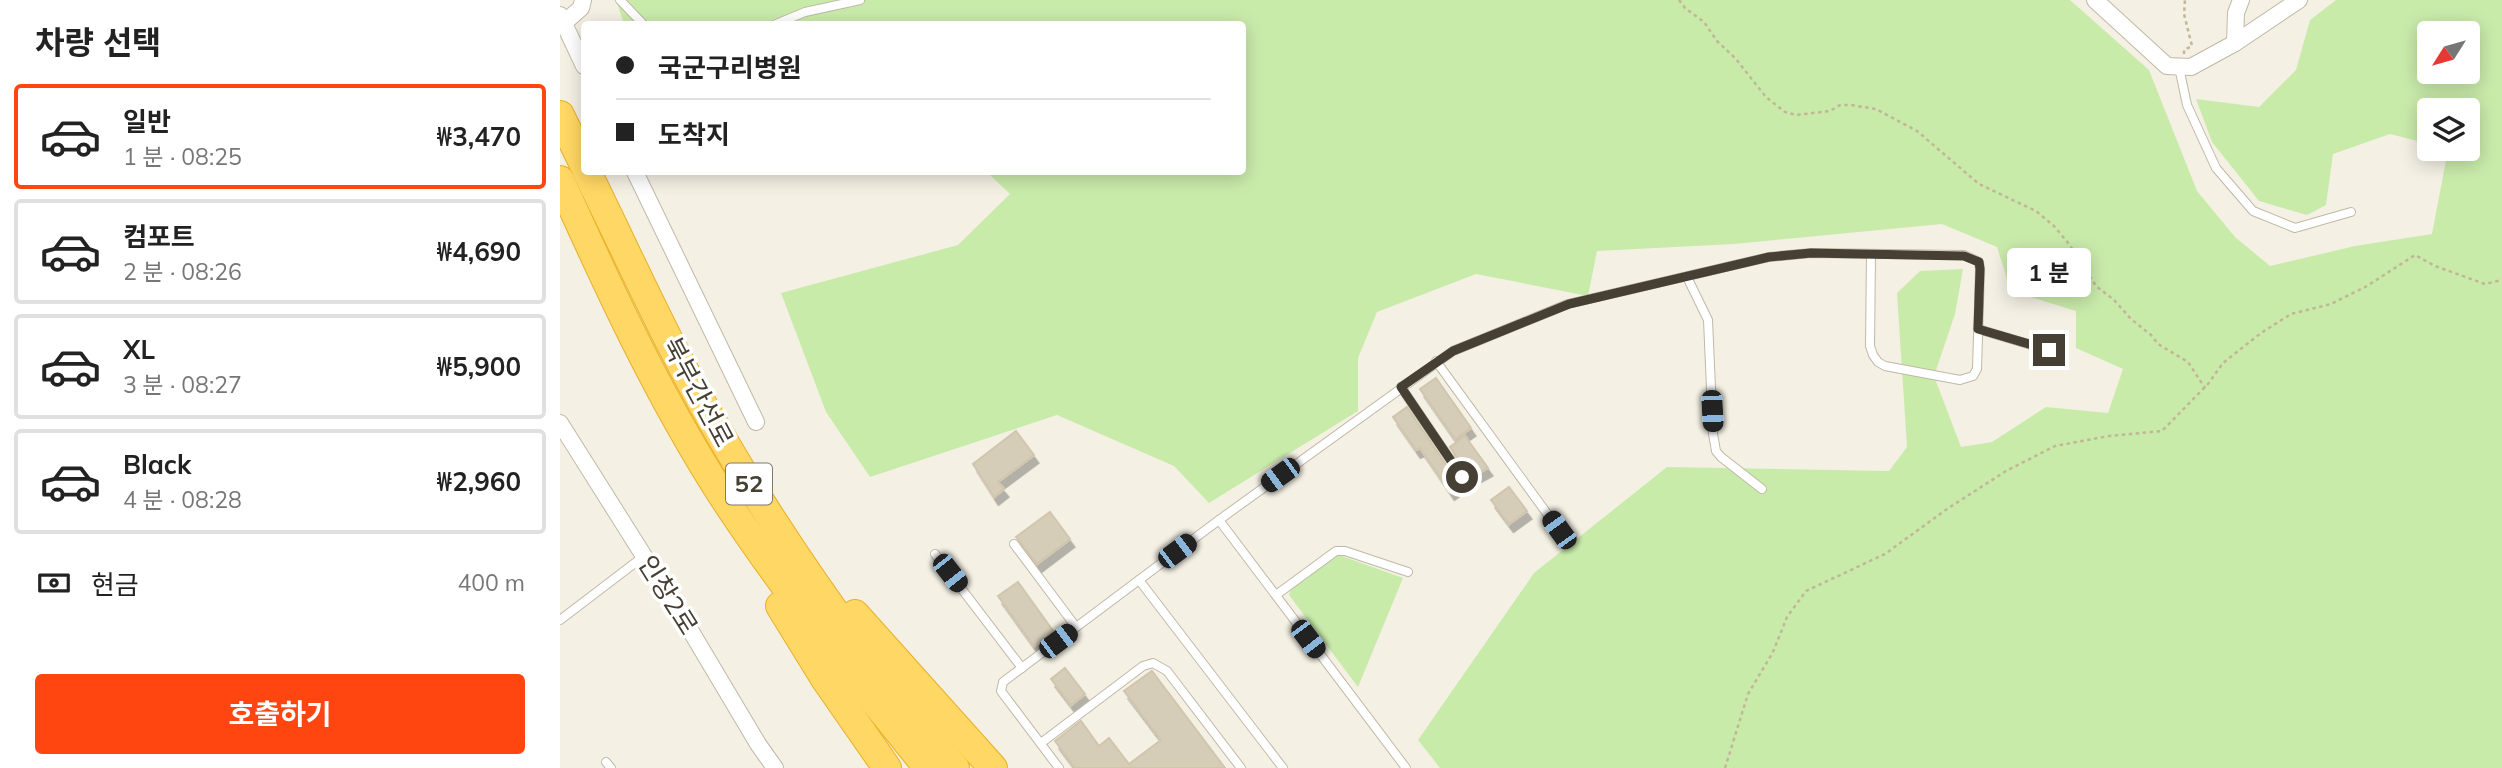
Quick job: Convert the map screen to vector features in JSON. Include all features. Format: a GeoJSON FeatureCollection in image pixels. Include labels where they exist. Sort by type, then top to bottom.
{"type":"FeatureCollection","features":[{"type":"Feature","properties":{"kind":"highway"},"geometry":{"type":"LineString","coordinates":[[560,115],[581,159]]}},
{"type":"Feature","properties":{"kind":"highway","name":"북부간선로"},"geometry":{"type":"LineString","coordinates":[[588,175],[677,357],[761,504],[838,618],[895,696],[955,768]]}},
{"type":"Feature","properties":{"kind":"highway","name":"북부간선로"},"geometry":{"type":"LineString","coordinates":[[560,180],[606,284],[642,356],[720,492],[776,575],[928,768]]}},
{"type":"Feature","properties":{"kind":"highway"},"geometry":{"type":"LineString","coordinates":[[560,216],[606,284]]}},
{"type":"Feature","properties":{"kind":"highway"},"geometry":{"type":"LineString","coordinates":[[720,492],[761,575],[832,689],[887,768]]}},
{"type":"Feature","properties":{"kind":"highway"},"geometry":{"type":"LineString","coordinates":[[761,504],[823,579],[993,768]]}},
{"type":"Feature","properties":{"kind":"street"},"geometry":{"type":"LineString","coordinates":[[581,60],[562,19],[581,8],[583,0]]}},
{"type":"Feature","properties":{"kind":"street"},"geometry":{"type":"LineString","coordinates":[[2095,0],[2166,66],[2182,67],[2191,67],[2235,43],[2299,0]]}},
{"type":"Feature","properties":{"kind":"street"},"geometry":{"type":"LineString","coordinates":[[2235,43],[2236,13],[2241,0]]}},
{"type":"Feature","properties":{"kind":"street"},"geometry":{"type":"LineString","coordinates":[[636,175],[756,422]]}},
{"type":"Feature","properties":{"kind":"street","name":"인창2로"},"geometry":{"type":"LineString","coordinates":[[560,423],[775,768]]}},
{"type":"Feature","properties":{"kind":"lane"},"geometry":{"type":"LineString","coordinates":[[621,0],[640,21]]}},
{"type":"Feature","properties":{"kind":"lane"},"geometry":{"type":"LineString","coordinates":[[783,21],[805,12],[860,0]]}},
{"type":"Feature","properties":{"kind":"lane"},"geometry":{"type":"LineString","coordinates":[[2182,67],[2186,105],[2216,168],[2253,211],[2295,228],[2351,212]]}},
{"type":"Feature","properties":{"kind":"lane"},"geometry":{"type":"LineString","coordinates":[[1059,768],[1000,688],[1003,682],[1219,520],[1453,351],[1569,304],[1781,256],[1811,253],[1871,254],[1964,256],[1979,262],[1980,269],[1977,369],[1973,376],[1968,380],[1885,366],[1878,362],[1870,346],[1871,254]]}},
{"type":"Feature","properties":{"kind":"lane"},"geometry":{"type":"LineString","coordinates":[[1687,277],[1708,320],[1716,451],[1762,489]]}},
{"type":"Feature","properties":{"kind":"lane"},"geometry":{"type":"LineString","coordinates":[[1978,329],[2049,350]]}},
{"type":"Feature","properties":{"kind":"lane"},"geometry":{"type":"LineString","coordinates":[[1436,361],[1559,530]]}},
{"type":"Feature","properties":{"kind":"lane"},"geometry":{"type":"LineString","coordinates":[[1401,387],[1462,477]]}},
{"type":"Feature","properties":{"kind":"lane"},"geometry":{"type":"LineString","coordinates":[[1219,520],[1406,768]]}},
{"type":"Feature","properties":{"kind":"lane"},"geometry":{"type":"LineString","coordinates":[[1014,544],[1076,627]]}},
{"type":"Feature","properties":{"kind":"lane"},"geometry":{"type":"LineString","coordinates":[[1276,595],[1336,551],[1345,551],[1408,572]]}},
{"type":"Feature","properties":{"kind":"lane"},"geometry":{"type":"LineString","coordinates":[[936,554],[1022,668]]}},
{"type":"Feature","properties":{"kind":"lane"},"geometry":{"type":"LineString","coordinates":[[560,620],[644,555]]}},
{"type":"Feature","properties":{"kind":"lane"},"geometry":{"type":"LineString","coordinates":[[1139,580],[1283,768]]}},
{"type":"Feature","properties":{"kind":"lane"},"geometry":{"type":"LineString","coordinates":[[1041,743],[1143,666],[1153,663],[1167,671],[1241,768]]}},
{"type":"Feature","properties":{"kind":"path"},"geometry":{"type":"LineString","coordinates":[[1679,0],[1704,23],[1766,97],[1785,111],[1796,115],[1830,111],[1840,105],[1876,109],[1917,131],[1979,184],[2036,211],[2054,226],[2069,244],[2096,286],[2158,344],[2188,362],[2205,388]]}},
{"type":"Feature","properties":{"kind":"path"},"geometry":{"type":"LineString","coordinates":[[2182,67],[2184,50],[2192,46],[2184,14],[2185,0]]}},
{"type":"Feature","properties":{"kind":"path"},"geometry":{"type":"LineString","coordinates":[[1725,768],[1748,694],[1773,652],[1787,617],[1806,592],[1885,554],[2006,471],[2056,446],[2162,430],[2205,388],[2223,363],[2281,320],[2291,314],[2331,304],[2367,286],[2415,255],[2435,266],[2485,284],[2502,280]]}},
{"type":"Feature","properties":{"kind":"green space"},"geometry":{"type":"Polygon","coordinates":[[[616,0],[2070,0],[2149,70],[2197,191],[2235,237],[2270,266],[2355,246],[2432,234],[2446,161],[2480,161],[2480,98],[2417,98],[2417,141],[2390,134],[2333,154],[2326,205],[2307,215],[2259,201],[2212,142],[2196,99],[2259,107],[2296,70],[2310,20],[2336,0],[2502,0],[2502,768],[1440,768],[1418,740],[1534,573],[1667,467],[1889,471],[1907,447],[1897,293],[1920,271],[1963,269],[1955,314],[1934,376],[1961,447],[1992,442],[2046,407],[2108,413],[2123,369],[2076,348],[2076,311],[2011,291],[1997,247],[1942,224],[1734,244],[1597,251],[1588,296],[1476,274],[1377,312],[1358,358],[1358,411],[1209,503],[1174,466],[1057,415],[870,477],[826,412],[781,293],[958,245],[1010,194],[990,175],[1246,175],[1246,21],[623,21],[616,0]]]}},
{"type":"Feature","properties":{"kind":"green space"},"geometry":{"type":"Polygon","coordinates":[[[1339,555],[1403,578],[1358,687],[1289,595],[1291,588],[1339,555]]]}},
{"type":"Feature","properties":{"kind":"building"},"geometry":{"type":"Polygon","coordinates":[[[1436,378],[1471,428],[1455,439],[1420,389],[1436,378]]]}},
{"type":"Feature","properties":{"kind":"building"},"geometry":{"type":"Polygon","coordinates":[[[1407,407],[1457,481],[1462,483],[1450,492],[1420,448],[1416,450],[1393,417],[1407,407]]]}},
{"type":"Feature","properties":{"kind":"building"},"geometry":{"type":"Polygon","coordinates":[[[1016,431],[1034,455],[998,482],[1004,489],[994,497],[973,464],[1016,431]]]}},
{"type":"Feature","properties":{"kind":"building"},"geometry":{"type":"Polygon","coordinates":[[[1465,436],[1488,468],[1468,479],[1450,447],[1465,436]]]}},
{"type":"Feature","properties":{"kind":"building"},"geometry":{"type":"Polygon","coordinates":[[[1509,487],[1527,511],[1509,524],[1491,500],[1509,487]]]}},
{"type":"Feature","properties":{"kind":"building"},"geometry":{"type":"Polygon","coordinates":[[[1050,512],[1070,539],[1037,564],[1016,537],[1050,512]]]}},
{"type":"Feature","properties":{"kind":"building"},"geometry":{"type":"Polygon","coordinates":[[[1018,582],[1054,632],[1034,646],[998,596],[1018,582]]]}},
{"type":"Feature","properties":{"kind":"building"},"geometry":{"type":"Polygon","coordinates":[[[1065,668],[1085,694],[1071,705],[1051,679],[1065,668]]]}},
{"type":"Feature","properties":{"kind":"building"},"geometry":{"type":"Polygon","coordinates":[[[1152,671],[1225,768],[1075,768],[1055,741],[1081,721],[1099,746],[1109,738],[1129,764],[1161,740],[1124,691],[1152,671]]]}},
{"type":"Feature","properties":{"kind":"route"},"geometry":{"type":"LineString","coordinates":[[1462,477],[1401,387],[1436,361],[1446,354],[1569,304],[1769,257],[1811,253],[1972,258],[1979,262],[1980,269],[1978,329],[2049,350]]}}]}
